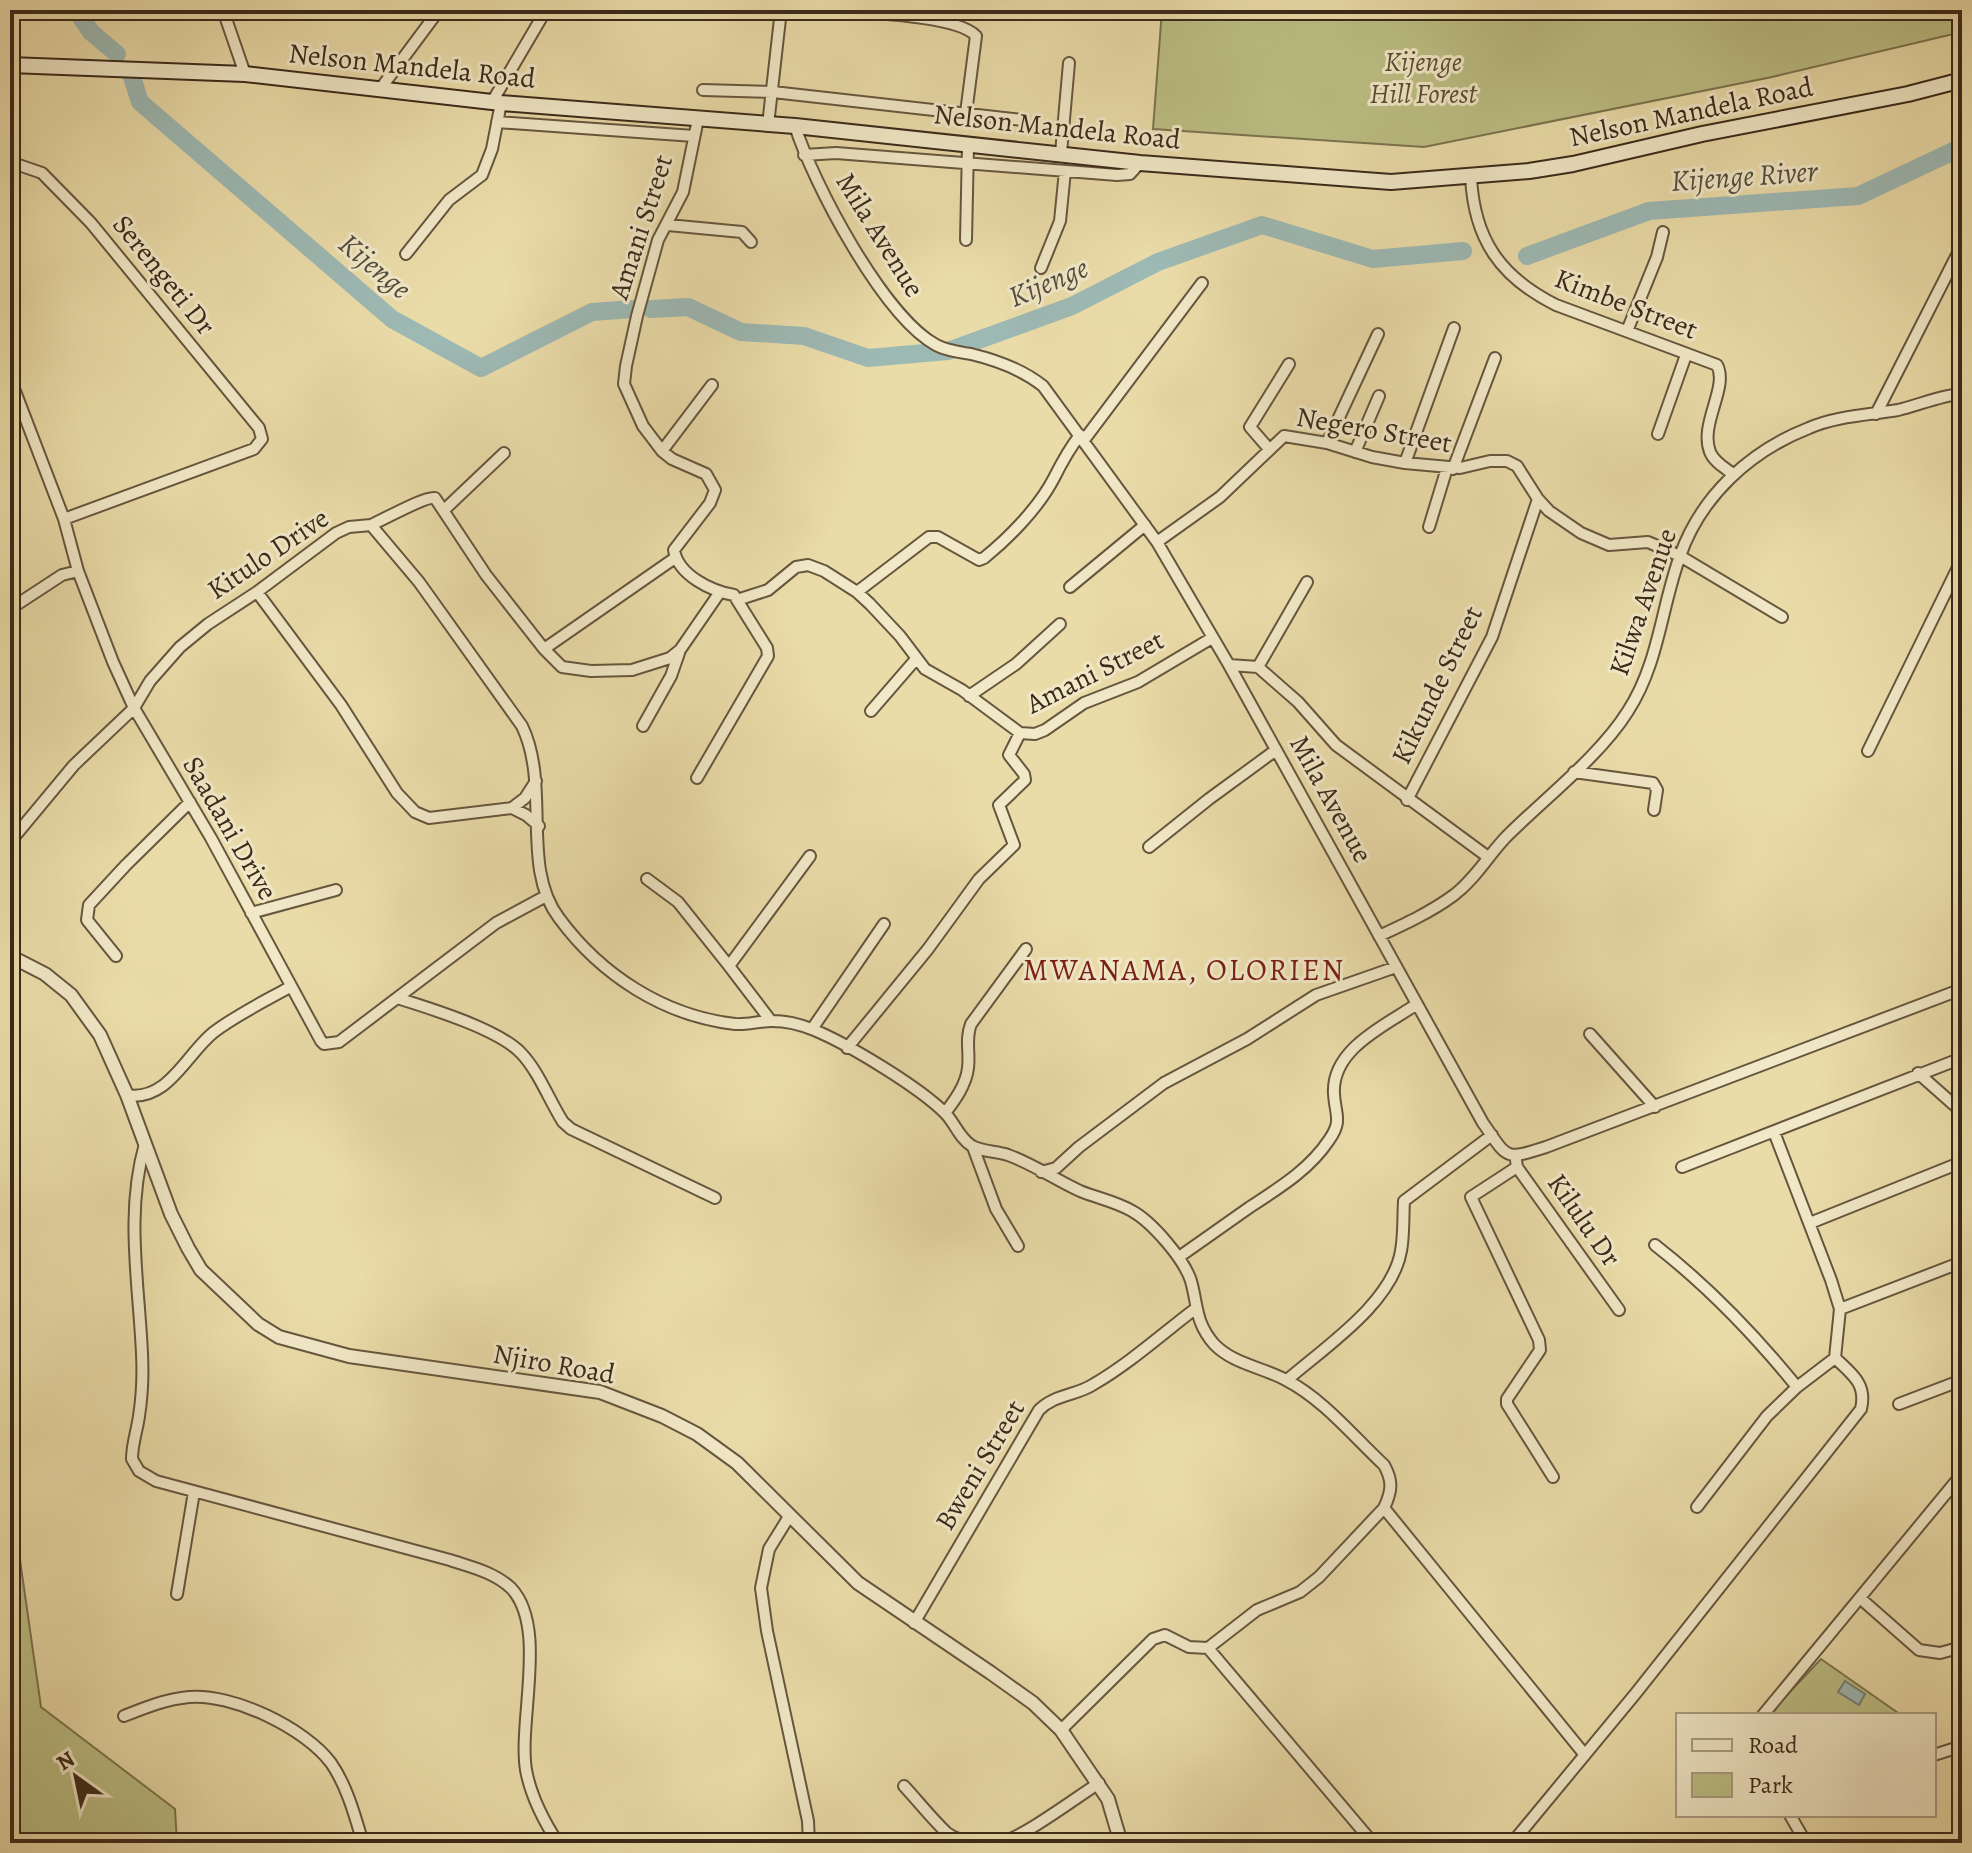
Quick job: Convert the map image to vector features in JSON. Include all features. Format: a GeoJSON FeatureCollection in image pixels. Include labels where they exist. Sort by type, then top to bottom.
{"type":"FeatureCollection","features":[{"type":"Feature","properties":{"kind":"main road","name":"Nelson Mandela Road"},"geometry":{"type":"LineString","coordinates":[[10,65],[245,74],[496,103],[795,126],[1140,163],[1391,182],[1471,177],[1573,164],[1962,80]]}},
{"type":"Feature","properties":{"kind":"street"},"geometry":{"type":"LineString","coordinates":[[223,10],[245,74]]}},
{"type":"Feature","properties":{"kind":"street"},"geometry":{"type":"LineString","coordinates":[[381,88],[439,10]]}},
{"type":"Feature","properties":{"kind":"street"},"geometry":{"type":"LineString","coordinates":[[406,254],[449,200],[482,175],[492,149],[497,122],[496,103],[546,10]]}},
{"type":"Feature","properties":{"kind":"street"},"geometry":{"type":"LineString","coordinates":[[768,125],[781,10]]}},
{"type":"Feature","properties":{"kind":"street"},"geometry":{"type":"LineString","coordinates":[[811,10],[927,19],[967,27],[976,36],[976,41],[966,113]]}},
{"type":"Feature","properties":{"kind":"street"},"geometry":{"type":"LineString","coordinates":[[1061,153],[1069,63]]}},
{"type":"Feature","properties":{"kind":"street"},"geometry":{"type":"LineString","coordinates":[[703,90],[773,92],[1022,120]]}},
{"type":"Feature","properties":{"kind":"street","name":"Amani Street"},"geometry":{"type":"LineString","coordinates":[[675,558],[674,550],[710,503],[715,490],[706,474],[672,459],[662,451],[643,426],[624,384],[637,316],[658,240],[683,192],[698,119]]}},
{"type":"Feature","properties":{"kind":"street"},"geometry":{"type":"LineString","coordinates":[[497,122],[694,136]]}},
{"type":"Feature","properties":{"kind":"street","name":"Mila Avenue"},"geometry":{"type":"LineString","coordinates":[[795,126],[804,155],[874,282],[911,327],[948,351],[973,355],[1022,371],[1043,386],[1157,542],[1492,1135],[1505,1154],[1516,1162]]}},
{"type":"Feature","properties":{"kind":"street"},"geometry":{"type":"LineString","coordinates":[[966,240],[968,146]]}},
{"type":"Feature","properties":{"kind":"street"},"geometry":{"type":"LineString","coordinates":[[804,155],[836,153],[1130,174],[1140,163]]}},
{"type":"Feature","properties":{"kind":"street","name":"Serengeti Dr"},"geometry":{"type":"LineString","coordinates":[[10,162],[42,173],[91,223],[259,428],[262,439],[254,449],[64,519]]}},
{"type":"Feature","properties":{"kind":"street"},"geometry":{"type":"LineString","coordinates":[[1041,268],[1060,221],[1065,171]]}},
{"type":"Feature","properties":{"kind":"street","name":"Kimbe Street"},"geometry":{"type":"LineString","coordinates":[[1471,177],[1478,224],[1497,260],[1535,295],[1686,355],[1711,361],[1720,371],[1710,415],[1710,452],[1733,474]]}},
{"type":"Feature","properties":{"kind":"street"},"geometry":{"type":"LineString","coordinates":[[668,225],[742,232],[751,242]]}},
{"type":"Feature","properties":{"kind":"street"},"geometry":{"type":"LineString","coordinates":[[1627,331],[1657,257],[1663,232]]}},
{"type":"Feature","properties":{"kind":"street"},"geometry":{"type":"LineString","coordinates":[[1876,414],[1962,245]]}},
{"type":"Feature","properties":{"kind":"street"},"geometry":{"type":"LineString","coordinates":[[857,592],[929,537],[938,537],[979,560],[984,558],[1028,513],[1051,483],[1059,463],[1202,283]]}},
{"type":"Feature","properties":{"kind":"street"},"geometry":{"type":"LineString","coordinates":[[1405,463],[1454,328]]}},
{"type":"Feature","properties":{"kind":"street"},"geometry":{"type":"LineString","coordinates":[[1327,443],[1378,334]]}},
{"type":"Feature","properties":{"kind":"street"},"geometry":{"type":"LineString","coordinates":[[1658,434],[1686,355]]}},
{"type":"Feature","properties":{"kind":"street"},"geometry":{"type":"LineString","coordinates":[[1429,527],[1495,358]]}},
{"type":"Feature","properties":{"kind":"street"},"geometry":{"type":"LineString","coordinates":[[1269,449],[1250,427],[1289,364]]}},
{"type":"Feature","properties":{"kind":"street","name":"Saadani Drive"},"geometry":{"type":"LineString","coordinates":[[10,378],[64,519],[78,571],[134,708],[190,802],[324,1044],[339,1042],[496,923],[546,896]]}},
{"type":"Feature","properties":{"kind":"street"},"geometry":{"type":"LineString","coordinates":[[1958,394],[1962,381]]}},
{"type":"Feature","properties":{"kind":"street"},"geometry":{"type":"LineString","coordinates":[[662,451],[712,385]]}},
{"type":"Feature","properties":{"kind":"street","name":"Kilwa Avenue"},"geometry":{"type":"LineString","coordinates":[[1379,936],[1426,914],[1452,897],[1628,712],[1642,685],[1661,632],[1680,556],[1697,518],[1733,474],[1785,439],[1811,427],[1925,404],[1958,394]]}},
{"type":"Feature","properties":{"kind":"street"},"geometry":{"type":"LineString","coordinates":[[1355,452],[1379,396]]}},
{"type":"Feature","properties":{"kind":"street","name":"Negero Street"},"geometry":{"type":"LineString","coordinates":[[1157,542],[1220,497],[1284,436],[1327,443],[1405,463],[1450,468],[1490,461],[1512,463],[1538,499],[1561,520],[1597,542],[1609,545],[1645,541],[1680,556],[1782,617]]}},
{"type":"Feature","properties":{"kind":"street"},"geometry":{"type":"LineString","coordinates":[[444,510],[504,453]]}},
{"type":"Feature","properties":{"kind":"street"},"geometry":{"type":"LineString","coordinates":[[371,525],[428,497],[435,498],[486,575],[544,649],[562,667],[591,671],[632,670],[670,658],[680,650]]}},
{"type":"Feature","properties":{"kind":"street","name":"Kikunde Street"},"geometry":{"type":"LineString","coordinates":[[1407,800],[1492,637],[1538,499]]}},
{"type":"Feature","properties":{"kind":"street","name":"Kitulo Drive"},"geometry":{"type":"LineString","coordinates":[[10,842],[74,765],[134,708],[155,673],[180,647],[336,533],[349,527],[371,525],[419,582],[522,726],[532,751],[539,826],[539,868],[546,896]]}},
{"type":"Feature","properties":{"kind":"street"},"geometry":{"type":"LineString","coordinates":[[1070,587],[1145,525]]}},
{"type":"Feature","properties":{"kind":"street"},"geometry":{"type":"LineString","coordinates":[[544,649],[675,558],[699,582],[734,595],[764,643],[768,656],[697,778]]}},
{"type":"Feature","properties":{"kind":"street"},"geometry":{"type":"LineString","coordinates":[[1868,751],[1962,559]]}},
{"type":"Feature","properties":{"kind":"street","name":"Amani Street"},"geometry":{"type":"LineString","coordinates":[[737,600],[768,590],[796,567],[808,565],[824,571],[857,592],[900,636],[916,659],[937,677],[1020,733],[1035,734],[1045,730],[1084,703],[1138,682],[1212,638]]}},
{"type":"Feature","properties":{"kind":"street"},"geometry":{"type":"LineString","coordinates":[[10,609],[62,575],[78,571]]}},
{"type":"Feature","properties":{"kind":"street"},"geometry":{"type":"LineString","coordinates":[[1258,667],[1307,582]]}},
{"type":"Feature","properties":{"kind":"street"},"geometry":{"type":"LineString","coordinates":[[257,592],[341,705],[397,793],[415,812],[429,818],[512,808],[525,798],[536,781]]}},
{"type":"Feature","properties":{"kind":"street"},"geometry":{"type":"LineString","coordinates":[[643,726],[671,676],[680,650],[720,592]]}},
{"type":"Feature","properties":{"kind":"street"},"geometry":{"type":"LineString","coordinates":[[969,696],[1016,664],[1060,624]]}},
{"type":"Feature","properties":{"kind":"street"},"geometry":{"type":"LineString","coordinates":[[871,711],[916,659]]}},
{"type":"Feature","properties":{"kind":"street"},"geometry":{"type":"LineString","coordinates":[[1229,665],[1258,667],[1298,702],[1336,745],[1488,857]]}},
{"type":"Feature","properties":{"kind":"street"},"geometry":{"type":"LineString","coordinates":[[847,1048],[928,949],[979,879],[1014,845],[999,805],[1025,780],[1009,755],[1020,733]]}},
{"type":"Feature","properties":{"kind":"street"},"geometry":{"type":"LineString","coordinates":[[1149,847],[1276,750]]}},
{"type":"Feature","properties":{"kind":"street"},"geometry":{"type":"LineString","coordinates":[[1574,772],[1653,783],[1657,790],[1654,810]]}},
{"type":"Feature","properties":{"kind":"street"},"geometry":{"type":"LineString","coordinates":[[116,956],[87,920],[89,905],[190,802]]}},
{"type":"Feature","properties":{"kind":"street"},"geometry":{"type":"LineString","coordinates":[[512,808],[539,826]]}},
{"type":"Feature","properties":{"kind":"street"},"geometry":{"type":"LineString","coordinates":[[729,966],[810,856]]}},
{"type":"Feature","properties":{"kind":"street"},"geometry":{"type":"LineString","coordinates":[[647,879],[684,909],[771,1021]]}},
{"type":"Feature","properties":{"kind":"street"},"geometry":{"type":"LineString","coordinates":[[251,913],[336,890]]}},
{"type":"Feature","properties":{"kind":"street"},"geometry":{"type":"LineString","coordinates":[[546,896],[558,918],[586,948],[622,982],[646,996],[672,1009],[734,1024],[771,1021],[812,1029],[909,1085],[945,1113],[963,1139],[973,1147],[1012,1157],[1104,1202],[1131,1210],[1179,1257],[1191,1281],[1201,1325],[1227,1355],[1287,1380],[1322,1405],[1384,1465],[1391,1484],[1384,1508],[1319,1577],[1300,1592],[1257,1610],[1208,1648],[1189,1647],[1165,1635],[1153,1639],[1061,1730]]}},
{"type":"Feature","properties":{"kind":"street"},"geometry":{"type":"LineString","coordinates":[[812,1029],[884,924]]}},
{"type":"Feature","properties":{"kind":"street"},"geometry":{"type":"LineString","coordinates":[[945,1113],[965,1082],[969,1066],[967,1036],[971,1024],[1026,949]]}},
{"type":"Feature","properties":{"kind":"street","name":"Njiro Road"},"geometry":{"type":"LineString","coordinates":[[10,956],[45,974],[71,995],[100,1035],[127,1095],[171,1214],[201,1270],[258,1324],[279,1337],[349,1356],[600,1392],[662,1416],[697,1434],[737,1463],[858,1583],[1033,1703],[1061,1730],[1108,1799],[1121,1843]]}},
{"type":"Feature","properties":{"kind":"street"},"geometry":{"type":"LineString","coordinates":[[1041,1172],[1056,1168],[1164,1083],[1247,1039],[1316,995],[1396,967]]}},
{"type":"Feature","properties":{"kind":"street"},"geometry":{"type":"LineString","coordinates":[[127,1095],[142,1096],[157,1089],[210,1035],[290,987]]}},
{"type":"Feature","properties":{"kind":"street"},"geometry":{"type":"LineString","coordinates":[[1553,1477],[1507,1404],[1507,1399],[1540,1350],[1539,1340],[1471,1197],[1516,1162],[1962,989]]}},
{"type":"Feature","properties":{"kind":"street"},"geometry":{"type":"LineString","coordinates":[[397,998],[438,1010],[519,1050],[563,1122],[571,1129],[715,1198]]}},
{"type":"Feature","properties":{"kind":"street"},"geometry":{"type":"LineString","coordinates":[[1179,1257],[1302,1171],[1329,1141],[1340,1120],[1334,1092],[1341,1064],[1353,1048],[1417,1004]]}},
{"type":"Feature","properties":{"kind":"street"},"geometry":{"type":"LineString","coordinates":[[1590,1034],[1655,1107]]}},
{"type":"Feature","properties":{"kind":"street"},"geometry":{"type":"LineString","coordinates":[[1682,1167],[1962,1058]]}},
{"type":"Feature","properties":{"kind":"street"},"geometry":{"type":"LineString","coordinates":[[1918,1073],[1962,1112]]}},
{"type":"Feature","properties":{"kind":"street"},"geometry":{"type":"LineString","coordinates":[[1697,1507],[1767,1416],[1797,1387],[1835,1358],[1840,1309],[1774,1132]]}},
{"type":"Feature","properties":{"kind":"street"},"geometry":{"type":"LineString","coordinates":[[1287,1380],[1361,1316],[1386,1288],[1401,1253],[1404,1201],[1492,1135]]}},
{"type":"Feature","properties":{"kind":"street"},"geometry":{"type":"LineString","coordinates":[[145,1144],[135,1178],[133,1205],[142,1356],[139,1415],[132,1459],[139,1471],[156,1481],[194,1492],[450,1560],[495,1576],[513,1590],[524,1610],[531,1657],[526,1707],[526,1768],[539,1813],[558,1843]]}},
{"type":"Feature","properties":{"kind":"street"},"geometry":{"type":"LineString","coordinates":[[973,1147],[996,1209],[1018,1246]]}},
{"type":"Feature","properties":{"kind":"street","name":"Kilulu Dr"},"geometry":{"type":"LineString","coordinates":[[1516,1162],[1619,1310]]}},
{"type":"Feature","properties":{"kind":"street"},"geometry":{"type":"LineString","coordinates":[[1810,1223],[1962,1162]]}},
{"type":"Feature","properties":{"kind":"street"},"geometry":{"type":"LineString","coordinates":[[1655,1245],[1694,1275],[1722,1302],[1797,1387]]}},
{"type":"Feature","properties":{"kind":"street"},"geometry":{"type":"LineString","coordinates":[[1840,1309],[1962,1262]]}},
{"type":"Feature","properties":{"kind":"street","name":"Bweni Street"},"geometry":{"type":"LineString","coordinates":[[914,1623],[1039,1410],[1050,1400],[1083,1391],[1100,1381],[1195,1309]]}},
{"type":"Feature","properties":{"kind":"street"},"geometry":{"type":"LineString","coordinates":[[1512,1843],[1861,1409],[1864,1398],[1859,1381],[1835,1358]]}},
{"type":"Feature","properties":{"kind":"street"},"geometry":{"type":"LineString","coordinates":[[1899,1404],[1962,1380]]}},
{"type":"Feature","properties":{"kind":"street"},"geometry":{"type":"LineString","coordinates":[[1765,1713],[1962,1474]]}},
{"type":"Feature","properties":{"kind":"street"},"geometry":{"type":"LineString","coordinates":[[177,1594],[194,1492]]}},
{"type":"Feature","properties":{"kind":"street"},"geometry":{"type":"LineString","coordinates":[[1384,1508],[1585,1755]]}},
{"type":"Feature","properties":{"kind":"street"},"geometry":{"type":"LineString","coordinates":[[790,1515],[769,1549],[761,1588],[767,1631],[808,1821],[809,1843]]}},
{"type":"Feature","properties":{"kind":"street"},"geometry":{"type":"LineString","coordinates":[[1860,1598],[1919,1650],[1940,1653],[1962,1647]]}},
{"type":"Feature","properties":{"kind":"street"},"geometry":{"type":"LineString","coordinates":[[1208,1648],[1373,1843]]}},
{"type":"Feature","properties":{"kind":"street"},"geometry":{"type":"LineString","coordinates":[[124,1716],[155,1704],[190,1697],[223,1700],[292,1729],[317,1746],[332,1765],[352,1807],[363,1843]]}},
{"type":"Feature","properties":{"kind":"street"},"geometry":{"type":"LineString","coordinates":[[1936,1754],[1962,1746]]}},
{"type":"Feature","properties":{"kind":"street"},"geometry":{"type":"LineString","coordinates":[[904,1786],[948,1834],[967,1840],[994,1842],[1023,1832],[1099,1783]]}},
{"type":"Feature","properties":{"kind":"street"},"geometry":{"type":"LineString","coordinates":[[1791,1817],[1806,1843]]}},
{"type":"Feature","properties":{"kind":"green space","name":"Kijenge Hill Forest"},"geometry":{"type":"Polygon","coordinates":[[[1162,10],[1962,10],[1962,32],[1772,77],[1424,147],[1153,129],[1162,10]]]}},
{"type":"Feature","properties":{"kind":"green space"},"geometry":{"type":"Polygon","coordinates":[[[10,1536],[17,1539],[41,1707],[175,1809],[177,1843],[10,1843],[10,1536]]]}},
{"type":"Feature","properties":{"kind":"green space"},"geometry":{"type":"Polygon","coordinates":[[[1821,1659],[1898,1713],[1770,1713],[1821,1659]]]}},
{"type":"Feature","properties":{"kind":"water"},"geometry":{"type":"Polygon","coordinates":[[[1845,1681],[1865,1694],[1859,1705],[1838,1692],[1845,1681]]]}},
{"type":"Feature","properties":{"kind":"waterway","name":"Kijenge River"},"geometry":{"type":"LineString","coordinates":[[76,10],[91,32],[117,54]]}},
{"type":"Feature","properties":{"kind":"waterway","name":"Kijenge"},"geometry":{"type":"LineString","coordinates":[[131,74],[140,102],[392,319],[481,368],[592,312],[634,309]]}},
{"type":"Feature","properties":{"kind":"waterway","name":"Kijenge River"},"geometry":{"type":"LineString","coordinates":[[1527,256],[1649,211],[1858,196],[1962,147]]}},
{"type":"Feature","properties":{"kind":"waterway","name":"Kijenge"},"geometry":{"type":"LineString","coordinates":[[651,309],[688,307],[741,332],[804,336],[868,358],[948,351],[1072,306],[1158,262],[1262,225],[1373,259],[1463,251]]}},
{"type":"Feature","properties":{"kind":"district","name":"MWANAMA, OLORIEN"},"geometry":{"type":"Point","coordinates":[1184,970]}}]}
